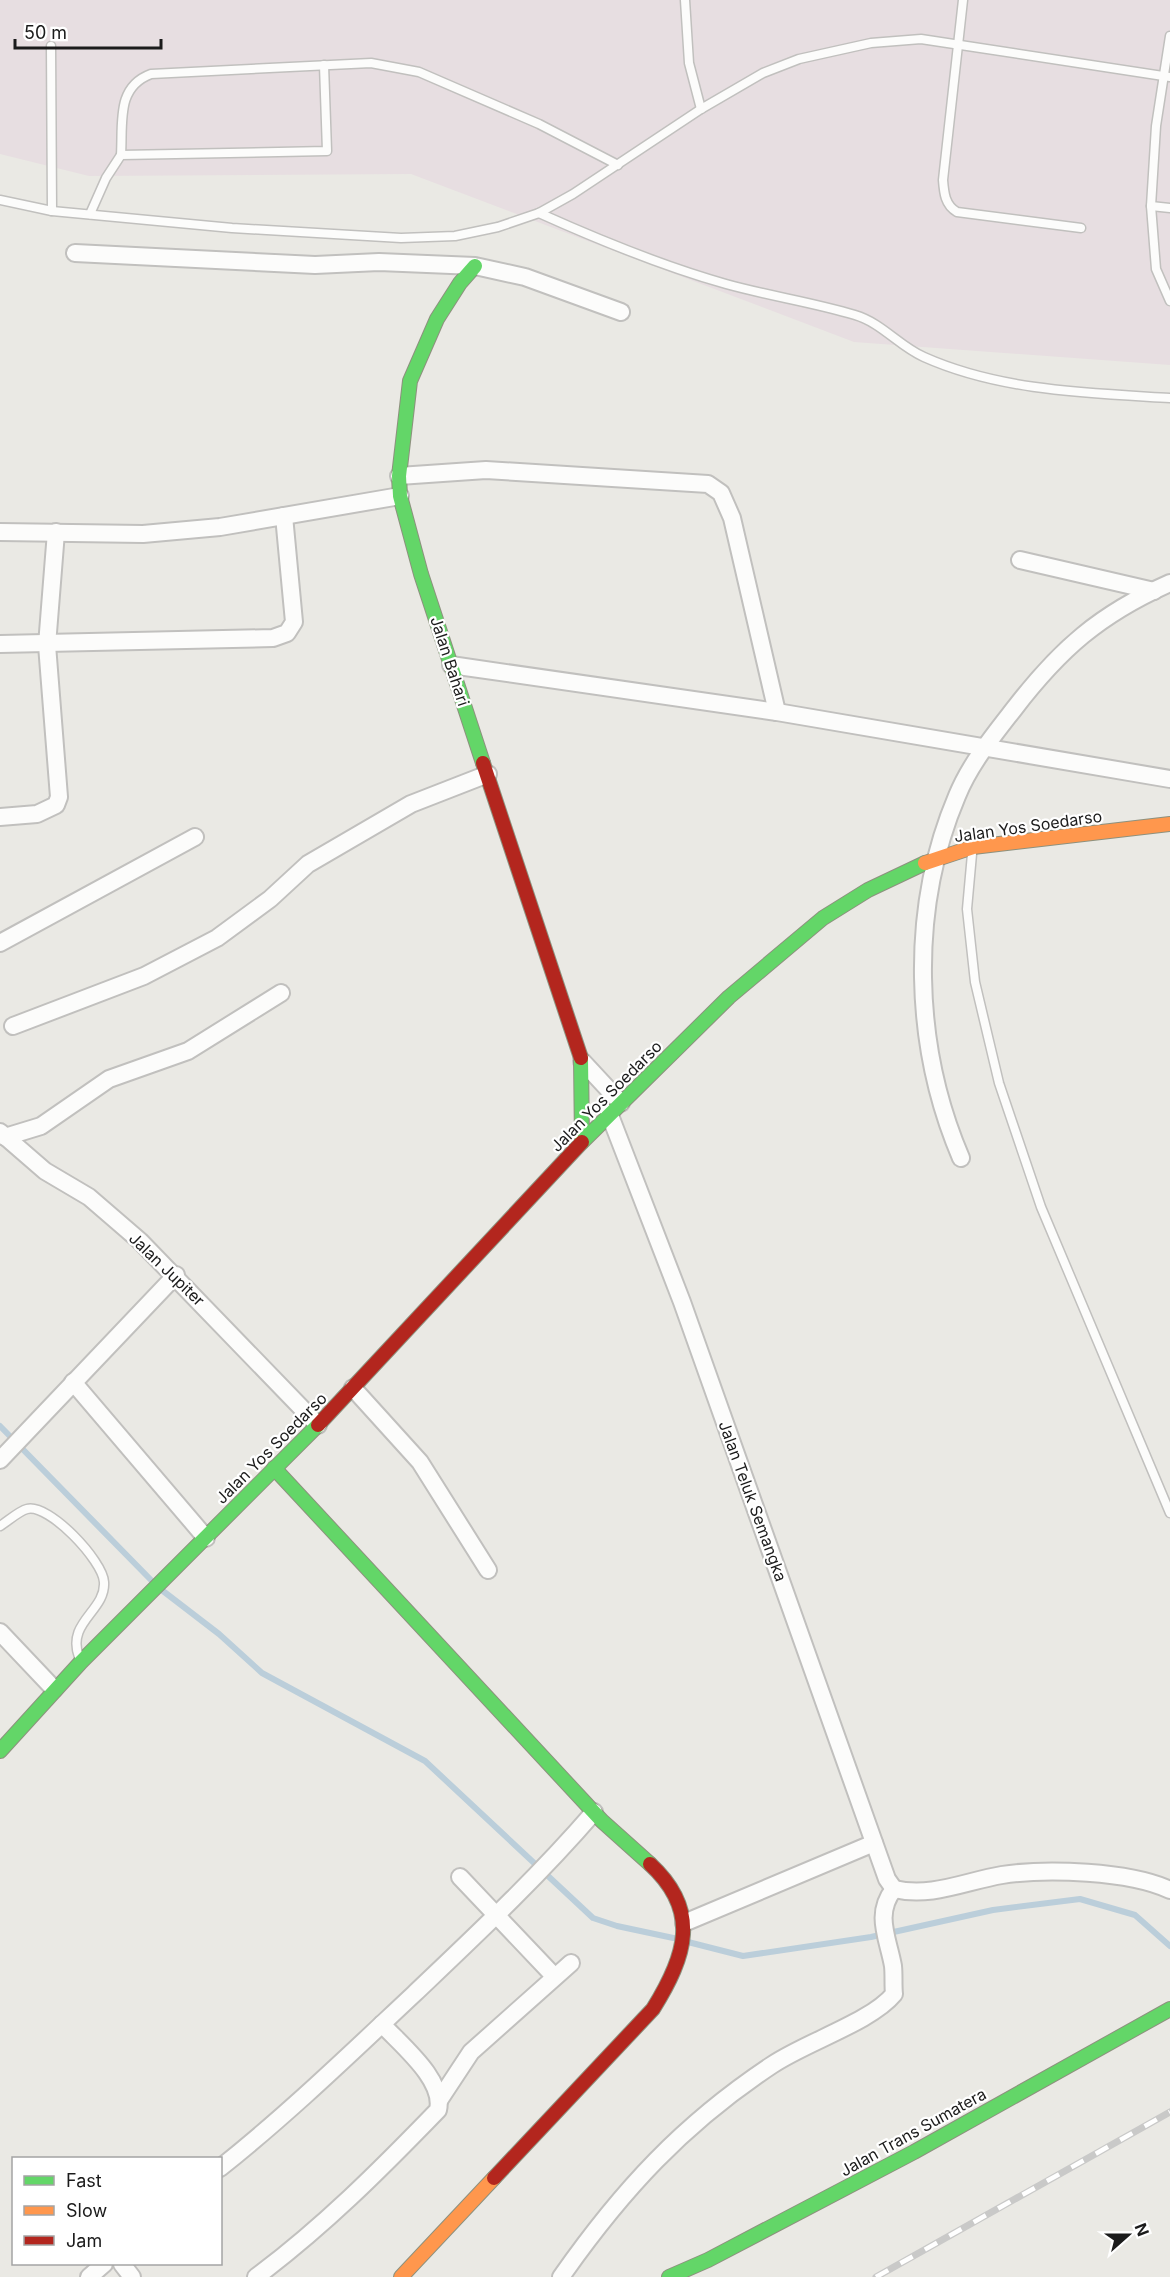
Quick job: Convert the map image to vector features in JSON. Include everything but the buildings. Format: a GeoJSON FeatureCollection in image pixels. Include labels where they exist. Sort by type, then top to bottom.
{"type":"FeatureCollection","features":[{"type":"Feature","properties":{"kind":"main road","name":"Jalan Bahari"},"geometry":{"type":"LineString","coordinates":[[475,266],[460,283],[437,320],[410,381],[399,476],[400,496],[421,574],[582,1061],[582,1142]]}},
{"type":"Feature","properties":{"kind":"main road","name":"Jalan Yos Soedarso"},"geometry":{"type":"LineString","coordinates":[[0,1751],[54,1689],[318,1425],[615,1108],[729,997],[823,918],[868,890],[935,858],[973,847],[1170,824]]}},
{"type":"Feature","properties":{"kind":"main road"},"geometry":{"type":"LineString","coordinates":[[274,1468],[594,1812],[668,1883],[678,1898],[684,1923],[684,1943],[675,1974],[653,2009],[401,2277]]}},
{"type":"Feature","properties":{"kind":"main road","name":"Jalan Trans Sumatera"},"geometry":{"type":"LineString","coordinates":[[669,2277],[708,2260],[914,2152],[1170,2009]]}},
{"type":"Feature","properties":{"kind":"street"},"geometry":{"type":"LineString","coordinates":[[75,253],[315,265],[379,262],[475,266],[525,277],[621,312]]}},
{"type":"Feature","properties":{"kind":"street"},"geometry":{"type":"LineString","coordinates":[[399,476],[486,470],[708,484],[721,493],[732,518],[777,712]]}},
{"type":"Feature","properties":{"kind":"street"},"geometry":{"type":"LineString","coordinates":[[0,532],[143,534],[220,527],[400,496]]}},
{"type":"Feature","properties":{"kind":"street"},"geometry":{"type":"LineString","coordinates":[[0,644],[47,645],[273,638],[287,633],[294,622],[284,516]]}},
{"type":"Feature","properties":{"kind":"street"},"geometry":{"type":"LineString","coordinates":[[0,818],[47,811],[56,805],[59,797],[47,645],[57,532]]}},
{"type":"Feature","properties":{"kind":"street"},"geometry":{"type":"LineString","coordinates":[[1020,560],[1154,591]]}},
{"type":"Feature","properties":{"kind":"street"},"geometry":{"type":"LineString","coordinates":[[961,1158],[947,1125],[932,1068],[924,1017],[927,914],[935,858],[957,795],[983,749],[1033,683],[1076,638],[1110,613],[1170,583]]}},
{"type":"Feature","properties":{"kind":"street"},"geometry":{"type":"LineString","coordinates":[[451,665],[777,712],[983,749],[1170,779]]}},
{"type":"Feature","properties":{"kind":"street"},"geometry":{"type":"LineString","coordinates":[[13,1026],[144,976],[217,938],[270,899],[308,864],[411,804],[488,774]]}},
{"type":"Feature","properties":{"kind":"street"},"geometry":{"type":"LineString","coordinates":[[0,943],[195,837]]}},
{"type":"Feature","properties":{"kind":"street"},"geometry":{"type":"LineString","coordinates":[[3,1135],[41,1126],[109,1079],[188,1051],[281,993]]}},
{"type":"Feature","properties":{"kind":"street","name":"Jalan Bahari"},"geometry":{"type":"LineString","coordinates":[[582,1061],[615,1108]]}},
{"type":"Feature","properties":{"kind":"street","name":"Jalan Teluk Semangka"},"geometry":{"type":"LineString","coordinates":[[615,1108],[887,1880],[894,1889]]}},
{"type":"Feature","properties":{"kind":"street","name":"Jalan Jupiter"},"geometry":{"type":"LineString","coordinates":[[3,1135],[45,1171],[89,1197],[176,1275],[318,1425]]}},
{"type":"Feature","properties":{"kind":"street"},"geometry":{"type":"LineString","coordinates":[[0,1460],[176,1275]]}},
{"type":"Feature","properties":{"kind":"street"},"geometry":{"type":"LineString","coordinates":[[73,1382],[206,1538]]}},
{"type":"Feature","properties":{"kind":"street"},"geometry":{"type":"LineString","coordinates":[[353,1388],[420,1462],[488,1570]]}},
{"type":"Feature","properties":{"kind":"street"},"geometry":{"type":"LineString","coordinates":[[0,1632],[54,1689]]}},
{"type":"Feature","properties":{"kind":"street"},"geometry":{"type":"LineString","coordinates":[[222,2166],[382,2024],[497,1915],[557,1856],[594,1812]]}},
{"type":"Feature","properties":{"kind":"street"},"geometry":{"type":"LineString","coordinates":[[684,1923],[874,1843]]}},
{"type":"Feature","properties":{"kind":"street"},"geometry":{"type":"LineString","coordinates":[[561,2277],[621,2197],[679,2134],[728,2094],[775,2063],[814,2040],[883,2007],[894,1994],[893,1967],[882,1913],[884,1904],[894,1889],[928,1892],[1002,1875],[1043,1871],[1124,1879],[1170,1890]]}},
{"type":"Feature","properties":{"kind":"street"},"geometry":{"type":"LineString","coordinates":[[460,1877],[554,1976]]}},
{"type":"Feature","properties":{"kind":"street"},"geometry":{"type":"LineString","coordinates":[[256,2277],[291,2252],[358,2193],[438,2110],[440,2099],[471,2052],[571,1963]]}},
{"type":"Feature","properties":{"kind":"street"},"geometry":{"type":"LineString","coordinates":[[382,2024],[434,2081],[440,2099]]}},
{"type":"Feature","properties":{"kind":"street"},"geometry":{"type":"LineString","coordinates":[[88,2277],[103,2265]]}},
{"type":"Feature","properties":{"kind":"street"},"geometry":{"type":"LineString","coordinates":[[123,2265],[132,2277]]}},
{"type":"Feature","properties":{"kind":"lane"},"geometry":{"type":"LineString","coordinates":[[685,0],[689,63],[701,109]]}},
{"type":"Feature","properties":{"kind":"lane"},"geometry":{"type":"LineString","coordinates":[[963,0],[943,180],[944,195],[950,208],[957,212],[1081,228]]}},
{"type":"Feature","properties":{"kind":"lane"},"geometry":{"type":"LineString","coordinates":[[1170,36],[1167,76],[1156,126],[1151,206],[1156,269],[1170,301]]}},
{"type":"Feature","properties":{"kind":"lane"},"geometry":{"type":"LineString","coordinates":[[0,200],[52,211],[232,228],[401,238],[455,236],[498,227],[539,213],[618,165],[701,109],[763,73],[799,59],[871,43],[921,39],[1167,76]]}},
{"type":"Feature","properties":{"kind":"lane"},"geometry":{"type":"LineString","coordinates":[[51,46],[52,211]]}},
{"type":"Feature","properties":{"kind":"lane"},"geometry":{"type":"LineString","coordinates":[[90,214],[106,178],[121,155],[126,94],[137,79],[151,74],[372,63],[419,72],[539,124],[618,165]]}},
{"type":"Feature","properties":{"kind":"lane"},"geometry":{"type":"LineString","coordinates":[[121,155],[327,151],[324,65]]}},
{"type":"Feature","properties":{"kind":"lane"},"geometry":{"type":"LineString","coordinates":[[1151,206],[1170,208]]}},
{"type":"Feature","properties":{"kind":"lane"},"geometry":{"type":"LineString","coordinates":[[539,213],[608,244],[725,284],[832,308],[880,326],[922,356],[959,370],[1065,391],[1170,398]]}},
{"type":"Feature","properties":{"kind":"lane"},"geometry":{"type":"LineString","coordinates":[[973,847],[967,909],[975,982],[999,1083],[1041,1207],[1170,1513]]}},
{"type":"Feature","properties":{"kind":"lane"},"geometry":{"type":"LineString","coordinates":[[0,1526],[27,1509],[39,1509],[70,1530],[99,1566],[104,1582],[100,1597],[80,1627],[75,1646],[81,1662]]}},
{"type":"Feature","properties":{"kind":"shaded area"},"geometry":{"type":"Polygon","coordinates":[[[0,0],[1170,0],[1170,365],[854,342],[411,174],[89,176],[0,154],[0,0]]]}},
{"type":"Feature","properties":{"kind":"waterway"},"geometry":{"type":"LineString","coordinates":[[0,1426],[151,1580]]}},
{"type":"Feature","properties":{"kind":"waterway"},"geometry":{"type":"LineString","coordinates":[[163,1591],[219,1634],[262,1673],[425,1761],[593,1918],[617,1926],[678,1939]]}},
{"type":"Feature","properties":{"kind":"waterway"},"geometry":{"type":"LineString","coordinates":[[688,1942],[743,1956],[871,1937],[993,1910],[1080,1899],[1135,1915],[1170,1946]]}},
{"type":"Feature","properties":{"kind":"railway"},"geometry":{"type":"LineString","coordinates":[[876,2277],[1170,2112]]}},
{"type":"Feature","properties":{"kind":"traffic: fast"},"geometry":{"type":"LineString","coordinates":[[475,266],[460,283],[437,319],[410,381],[399,476],[400,496],[421,574],[483,763]]}},
{"type":"Feature","properties":{"kind":"traffic: fast"},"geometry":{"type":"LineString","coordinates":[[582,1142],[729,997],[823,918],[868,890],[925,863]]}},
{"type":"Feature","properties":{"kind":"traffic: fast"},"geometry":{"type":"LineString","coordinates":[[581,1058],[582,1142]]}},
{"type":"Feature","properties":{"kind":"traffic: fast"},"geometry":{"type":"LineString","coordinates":[[0,1751],[81,1662],[318,1425]]}},
{"type":"Feature","properties":{"kind":"traffic: fast"},"geometry":{"type":"LineString","coordinates":[[274,1468],[602,1821],[650,1864]]}},
{"type":"Feature","properties":{"kind":"traffic: fast"},"geometry":{"type":"LineString","coordinates":[[669,2277],[708,2260],[914,2152],[1170,2009]]}},
{"type":"Feature","properties":{"kind":"traffic: slow"},"geometry":{"type":"LineString","coordinates":[[925,863],[973,847],[1170,824]]}},
{"type":"Feature","properties":{"kind":"traffic: slow"},"geometry":{"type":"LineString","coordinates":[[401,2277],[494,2178]]}},
{"type":"Feature","properties":{"kind":"traffic: jam"},"geometry":{"type":"LineString","coordinates":[[483,763],[581,1058]]}},
{"type":"Feature","properties":{"kind":"traffic: jam"},"geometry":{"type":"LineString","coordinates":[[318,1425],[582,1142]]}},
{"type":"Feature","properties":{"kind":"traffic: jam"},"geometry":{"type":"LineString","coordinates":[[494,2178],[653,2009],[674,1971],[683,1934],[682,1917],[677,1899],[650,1864]]}}]}
